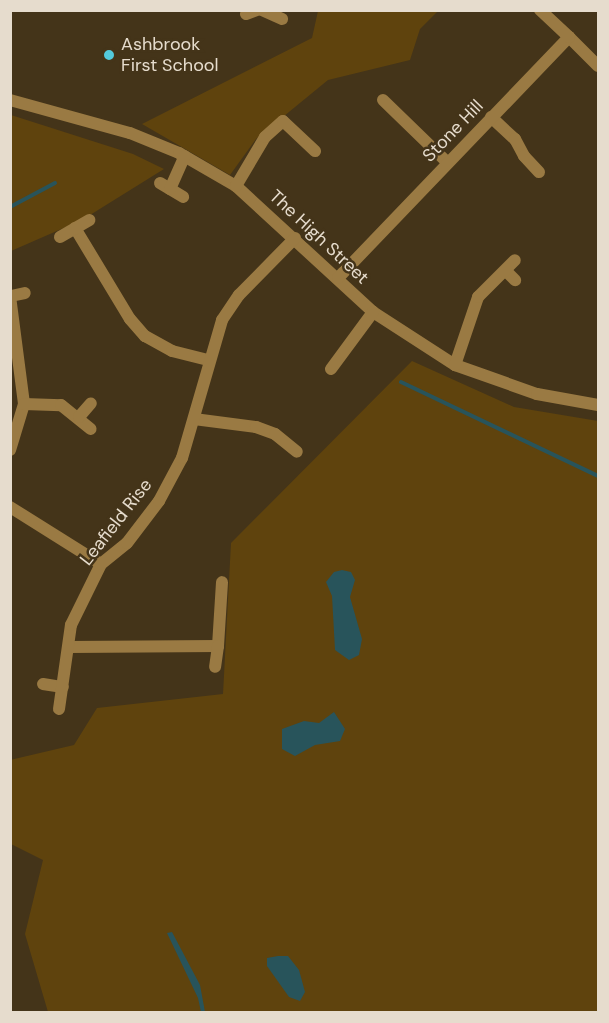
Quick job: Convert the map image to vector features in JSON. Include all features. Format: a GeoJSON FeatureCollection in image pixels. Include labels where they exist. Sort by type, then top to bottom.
{"type":"FeatureCollection","features":[{"type":"Feature","properties":{"kind":"street"},"geometry":{"type":"LineString","coordinates":[[540,10],[598,66]]}},
{"type":"Feature","properties":{"kind":"street"},"geometry":{"type":"LineString","coordinates":[[255,12],[282,18]]}},
{"type":"Feature","properties":{"kind":"street","name":"Stone Hill"},"geometry":{"type":"LineString","coordinates":[[338,278],[568,37]]}},
{"type":"Feature","properties":{"kind":"street","name":"The High Street"},"geometry":{"type":"LineString","coordinates":[[10,100],[119,129],[185,156],[236,186],[296,238],[373,312],[455,365],[537,394],[598,405]]}},
{"type":"Feature","properties":{"kind":"street"},"geometry":{"type":"LineString","coordinates":[[383,100],[447,162]]}},
{"type":"Feature","properties":{"kind":"street"},"geometry":{"type":"LineString","coordinates":[[491,117],[516,139],[524,156],[539,172]]}},
{"type":"Feature","properties":{"kind":"street"},"geometry":{"type":"LineString","coordinates":[[236,186],[266,137],[283,122],[315,151]]}},
{"type":"Feature","properties":{"kind":"street"},"geometry":{"type":"LineString","coordinates":[[183,197],[165,186],[185,156]]}},
{"type":"Feature","properties":{"kind":"street"},"geometry":{"type":"LineString","coordinates":[[60,237],[89,220]]}},
{"type":"Feature","properties":{"kind":"street"},"geometry":{"type":"LineString","coordinates":[[75,228],[130,319],[145,336],[172,351],[208,360]]}},
{"type":"Feature","properties":{"kind":"street","name":"Leafield Rise"},"geometry":{"type":"LineString","coordinates":[[59,710],[71,625],[101,564],[127,543],[159,501],[182,458],[208,360],[222,320],[239,295],[296,238]]}},
{"type":"Feature","properties":{"kind":"street"},"geometry":{"type":"LineString","coordinates":[[455,365],[478,297],[515,260]]}},
{"type":"Feature","properties":{"kind":"street"},"geometry":{"type":"LineString","coordinates":[[506,271],[516,280]]}},
{"type":"Feature","properties":{"kind":"street"},"geometry":{"type":"LineString","coordinates":[[10,450],[24,404],[11,296],[25,293]]}},
{"type":"Feature","properties":{"kind":"street"},"geometry":{"type":"LineString","coordinates":[[331,369],[373,312]]}},
{"type":"Feature","properties":{"kind":"street"},"geometry":{"type":"LineString","coordinates":[[80,417],[91,403]]}},
{"type":"Feature","properties":{"kind":"street"},"geometry":{"type":"LineString","coordinates":[[24,404],[61,405],[80,417],[90,429]]}},
{"type":"Feature","properties":{"kind":"street"},"geometry":{"type":"LineString","coordinates":[[194,419],[256,427],[275,434],[297,452]]}},
{"type":"Feature","properties":{"kind":"street"},"geometry":{"type":"LineString","coordinates":[[10,507],[101,564]]}},
{"type":"Feature","properties":{"kind":"street"},"geometry":{"type":"LineString","coordinates":[[215,667],[222,582]]}},
{"type":"Feature","properties":{"kind":"street"},"geometry":{"type":"LineString","coordinates":[[69,647],[218,646]]}},
{"type":"Feature","properties":{"kind":"street"},"geometry":{"type":"LineString","coordinates":[[44,684],[63,687]]}},
{"type":"Feature","properties":{"kind":"shaded area"},"geometry":{"type":"Polygon","coordinates":[[[318,11],[438,11],[420,29],[410,60],[328,80],[256,139],[230,175],[142,124],[312,38],[318,11]]]}},
{"type":"Feature","properties":{"kind":"shaded area"},"geometry":{"type":"Polygon","coordinates":[[[11,115],[133,154],[164,169],[82,220],[11,251],[11,115]]]}},
{"type":"Feature","properties":{"kind":"shaded area"},"geometry":{"type":"Polygon","coordinates":[[[412,361],[514,407],[598,421],[598,1012],[48,1012],[25,934],[43,860],[11,844],[10,760],[74,745],[97,708],[223,694],[231,543],[412,361]]]}},
{"type":"Feature","properties":{"kind":"water"},"geometry":{"type":"Polygon","coordinates":[[[342,570],[351,572],[355,580],[350,597],[362,639],[359,655],[349,660],[335,650],[332,596],[326,582],[334,572],[342,570]]]}},
{"type":"Feature","properties":{"kind":"water"},"geometry":{"type":"Polygon","coordinates":[[[334,712],[345,729],[340,741],[315,745],[295,756],[282,749],[282,729],[304,721],[319,723],[334,712]]]}},
{"type":"Feature","properties":{"kind":"water"},"geometry":{"type":"Polygon","coordinates":[[[172,932],[200,985],[205,1012],[201,1012],[198,998],[167,933],[172,932]]]}},
{"type":"Feature","properties":{"kind":"water"},"geometry":{"type":"Polygon","coordinates":[[[288,956],[299,970],[305,992],[300,1001],[289,997],[267,966],[267,958],[288,956]]]}},
{"type":"Feature","properties":{"kind":"waterway"},"geometry":{"type":"LineString","coordinates":[[10,207],[55,183]]}},
{"type":"Feature","properties":{"kind":"waterway"},"geometry":{"type":"LineString","coordinates":[[401,382],[598,476]]}},
{"type":"Feature","properties":{"kind":"place","name":"Ashbrook First School"},"geometry":{"type":"Point","coordinates":[109,55]}}]}
